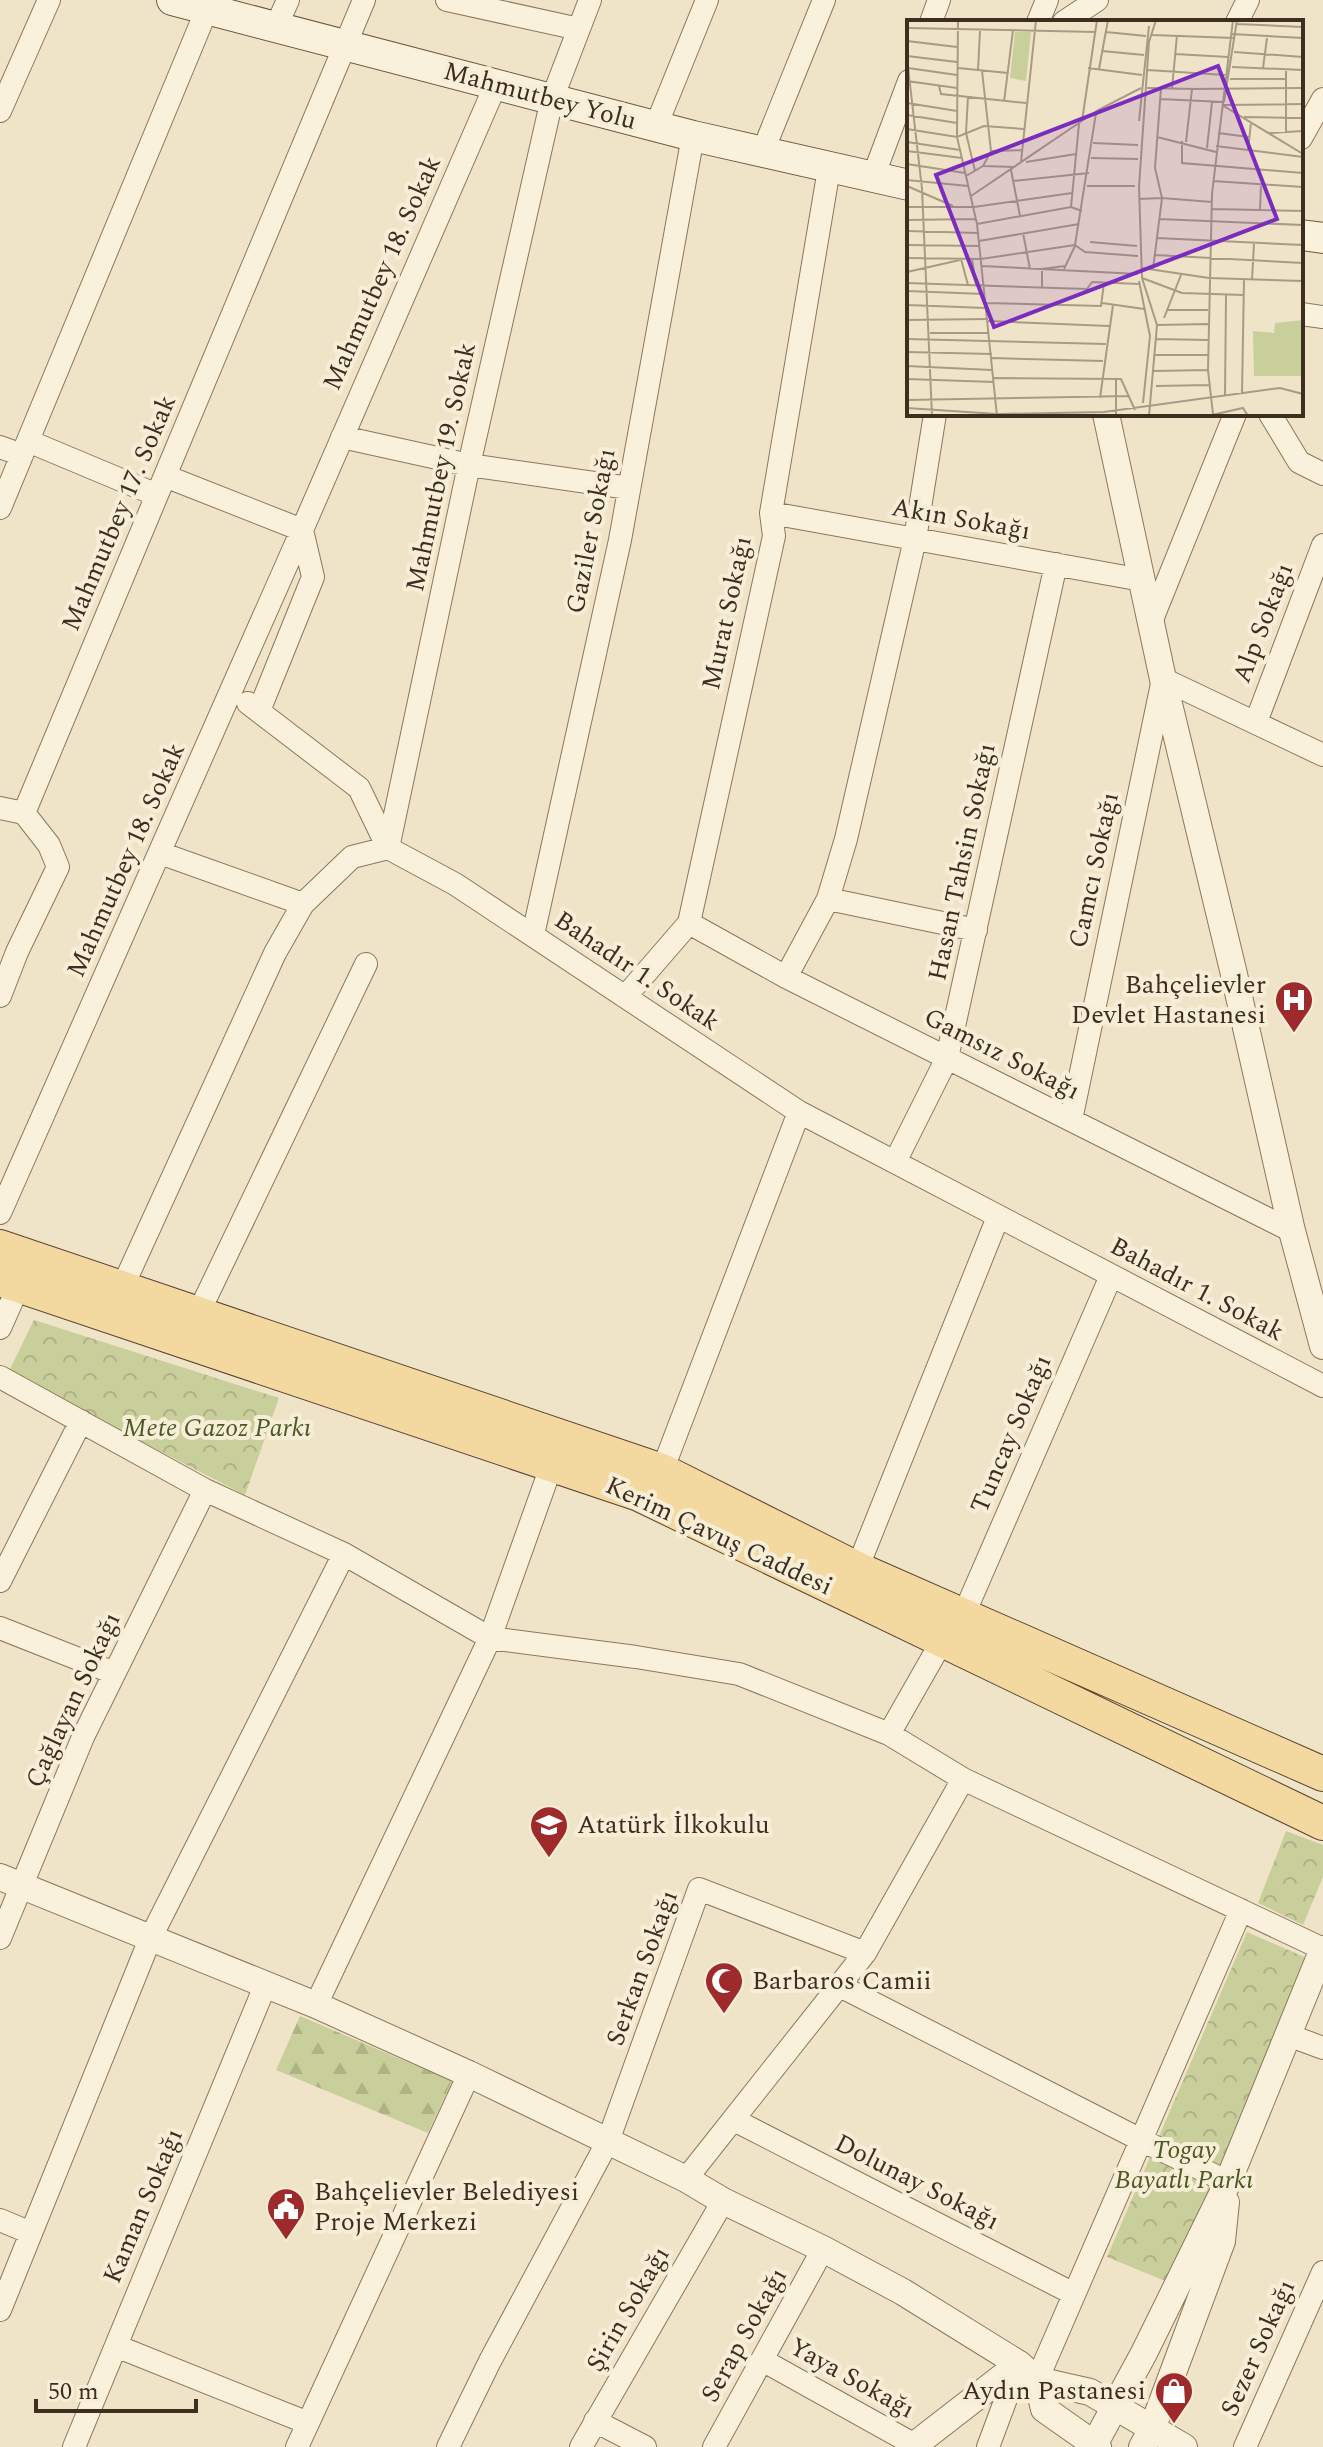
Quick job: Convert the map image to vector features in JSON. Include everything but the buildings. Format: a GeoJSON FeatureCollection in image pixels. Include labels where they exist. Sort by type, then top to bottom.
{"type":"FeatureCollection","features":[{"type":"Feature","properties":{"kind":"main road","name":"Mahmutbey Yolu"},"geometry":{"type":"LineString","coordinates":[[172,0],[207,9],[282,14],[345,45],[693,136],[907,185]]}},
{"type":"Feature","properties":{"kind":"main road"},"geometry":{"type":"LineString","coordinates":[[1303,235],[1323,238]]}},
{"type":"Feature","properties":{"kind":"main road","name":"Kerim Çavuş Caddesi"},"geometry":{"type":"LineString","coordinates":[[0,1247],[662,1471],[857,1569],[1323,1774]]}},
{"type":"Feature","properties":{"kind":"main road","name":"Kerim Çavuş Caddesi"},"geometry":{"type":"LineString","coordinates":[[10,1282],[639,1494],[1323,1823]]}},
{"type":"Feature","properties":{"kind":"street"},"geometry":{"type":"LineString","coordinates":[[0,111],[49,0]]}},
{"type":"Feature","properties":{"kind":"street","name":"Mahmutbey 17. Sokak"},"geometry":{"type":"LineString","coordinates":[[24,813],[364,0]]}},
{"type":"Feature","properties":{"kind":"street"},"geometry":{"type":"LineString","coordinates":[[447,0],[579,29]]}},
{"type":"Feature","properties":{"kind":"street","name":"Mahmutbey 19. Sokak"},"geometry":{"type":"LineString","coordinates":[[388,848],[469,465],[552,99],[590,0]]}},
{"type":"Feature","properties":{"kind":"street"},"geometry":{"type":"LineString","coordinates":[[656,126],[707,0]]}},
{"type":"Feature","properties":{"kind":"street"},"geometry":{"type":"LineString","coordinates":[[763,151],[824,0]]}},
{"type":"Feature","properties":{"kind":"street"},"geometry":{"type":"LineString","coordinates":[[932,20],[939,0]]}},
{"type":"Feature","properties":{"kind":"street"},"geometry":{"type":"LineString","coordinates":[[1039,20],[1047,0]]}},
{"type":"Feature","properties":{"kind":"street"},"geometry":{"type":"LineString","coordinates":[[1067,20],[1097,0]]}},
{"type":"Feature","properties":{"kind":"street"},"geometry":{"type":"LineString","coordinates":[[1238,20],[1248,0]]}},
{"type":"Feature","properties":{"kind":"street"},"geometry":{"type":"LineString","coordinates":[[0,508],[207,9]]}},
{"type":"Feature","properties":{"kind":"street","name":"Mahmutbey 18. Sokak"},"geometry":{"type":"LineString","coordinates":[[0,1213],[496,84]]}},
{"type":"Feature","properties":{"kind":"street"},"geometry":{"type":"LineString","coordinates":[[873,177],[907,86]]}},
{"type":"Feature","properties":{"kind":"street"},"geometry":{"type":"LineString","coordinates":[[1303,134],[1323,99]]}},
{"type":"Feature","properties":{"kind":"street","name":"Gaziler Sokağı"},"geometry":{"type":"LineString","coordinates":[[533,935],[629,488],[693,136]]}},
{"type":"Feature","properties":{"kind":"street","name":"Murat Sokağı"},"geometry":{"type":"LineString","coordinates":[[625,997],[689,923],[774,536],[771,513],[829,169]]}},
{"type":"Feature","properties":{"kind":"street"},"geometry":{"type":"LineString","coordinates":[[1303,314],[1323,317]]}},
{"type":"Feature","properties":{"kind":"street"},"geometry":{"type":"LineString","coordinates":[[786,977],[828,899],[846,839],[915,539],[935,416]]}},
{"type":"Feature","properties":{"kind":"street"},"geometry":{"type":"LineString","coordinates":[[1106,416],[1163,679],[1292,1231],[1323,1346]]}},
{"type":"Feature","properties":{"kind":"street"},"geometry":{"type":"LineString","coordinates":[[1151,622],[1234,416]]}},
{"type":"Feature","properties":{"kind":"street"},"geometry":{"type":"LineString","coordinates":[[1271,416],[1299,462],[1323,474]]}},
{"type":"Feature","properties":{"kind":"street"},"geometry":{"type":"LineString","coordinates":[[342,437],[469,465],[629,488]]}},
{"type":"Feature","properties":{"kind":"street"},"geometry":{"type":"LineString","coordinates":[[0,447],[25,448],[161,485],[302,530],[313,577],[259,711]]}},
{"type":"Feature","properties":{"kind":"street","name":"Akın Sokağı"},"geometry":{"type":"LineString","coordinates":[[771,513],[1142,580]]}},
{"type":"Feature","properties":{"kind":"street","name":"Alp Sokağı"},"geometry":{"type":"LineString","coordinates":[[1256,722],[1323,545]]}},
{"type":"Feature","properties":{"kind":"street","name":"Hasan Tahsin Sokağı"},"geometry":{"type":"LineString","coordinates":[[895,1162],[947,1058],[1056,564]]}},
{"type":"Feature","properties":{"kind":"street"},"geometry":{"type":"LineString","coordinates":[[1163,679],[1323,755]]}},
{"type":"Feature","properties":{"kind":"street","name":"Camcı Sokağı"},"geometry":{"type":"LineString","coordinates":[[1071,1120],[1163,679]]}},
{"type":"Feature","properties":{"kind":"street"},"geometry":{"type":"LineString","coordinates":[[122,1288],[268,967],[303,904],[352,857],[388,848],[359,788],[232,690]]}},
{"type":"Feature","properties":{"kind":"street"},"geometry":{"type":"LineString","coordinates":[[0,808],[24,813],[49,845],[58,867],[9,948],[0,996]]}},
{"type":"Feature","properties":{"kind":"street","name":"Bahadır 1. Sokak"},"geometry":{"type":"LineString","coordinates":[[388,848],[455,884],[799,1112],[1323,1386]]}},
{"type":"Feature","properties":{"kind":"street"},"geometry":{"type":"LineString","coordinates":[[160,853],[303,904]]}},
{"type":"Feature","properties":{"kind":"street"},"geometry":{"type":"LineString","coordinates":[[828,899],[976,930]]}},
{"type":"Feature","properties":{"kind":"street","name":"Gamsız Sokağı"},"geometry":{"type":"LineString","coordinates":[[689,923],[786,977],[1292,1231]]}},
{"type":"Feature","properties":{"kind":"street"},"geometry":{"type":"LineString","coordinates":[[198,1314],[366,964]]}},
{"type":"Feature","properties":{"kind":"street"},"geometry":{"type":"LineString","coordinates":[[662,1471],[799,1112]]}},
{"type":"Feature","properties":{"kind":"street"},"geometry":{"type":"LineString","coordinates":[[857,1569],[998,1217]]}},
{"type":"Feature","properties":{"kind":"street"},"geometry":{"type":"LineString","coordinates":[[1299,1258],[1323,1270]]}},
{"type":"Feature","properties":{"kind":"street","name":"Tuncay Sokağı"},"geometry":{"type":"LineString","coordinates":[[964,1614],[1111,1276]]}},
{"type":"Feature","properties":{"kind":"street"},"geometry":{"type":"LineString","coordinates":[[0,1328],[10,1282]]}},
{"type":"Feature","properties":{"kind":"street"},"geometry":{"type":"LineString","coordinates":[[0,1377],[205,1490],[344,1554],[490,1638],[739,1674],[889,1734],[963,1779],[1323,1949],[1228,2182],[1096,2446],[1044,2409],[1028,2372]]}},
{"type":"Feature","properties":{"kind":"street"},"geometry":{"type":"LineString","coordinates":[[0,1581],[81,1421]]}},
{"type":"Feature","properties":{"kind":"street"},"geometry":{"type":"LineString","coordinates":[[316,2005],[490,1638],[552,1464]]}},
{"type":"Feature","properties":{"kind":"street","name":"Çağlayan Sokağı"},"geometry":{"type":"LineString","coordinates":[[0,1938],[11,1882],[205,1490]]}},
{"type":"Feature","properties":{"kind":"street"},"geometry":{"type":"LineString","coordinates":[[0,2310],[150,1939],[344,1554]]}},
{"type":"Feature","properties":{"kind":"street"},"geometry":{"type":"LineString","coordinates":[[0,1628],[114,1673]]}},
{"type":"Feature","properties":{"kind":"street"},"geometry":{"type":"LineString","coordinates":[[889,1734],[942,1641]]}},
{"type":"Feature","properties":{"kind":"street"},"geometry":{"type":"LineString","coordinates":[[686,2179],[865,1953],[963,1779]]}},
{"type":"Feature","properties":{"kind":"street"},"geometry":{"type":"LineString","coordinates":[[11,1882],[316,2005],[469,2074],[823,2249],[903,2292],[1028,2372],[1090,2392],[1115,2406],[1147,2438],[1184,2447]]}},
{"type":"Feature","properties":{"kind":"street","name":"Serkan Sokağı"},"geometry":{"type":"LineString","coordinates":[[608,2141],[699,1889],[865,1953]]}},
{"type":"Feature","properties":{"kind":"street"},"geometry":{"type":"LineString","coordinates":[[988,2447],[1074,2294],[1241,1910]]}},
{"type":"Feature","properties":{"kind":"street","name":"Kaman Sokağı"},"geometry":{"type":"LineString","coordinates":[[74,2447],[265,1986]]}},
{"type":"Feature","properties":{"kind":"street"},"geometry":{"type":"LineString","coordinates":[[840,1986],[1228,2182]]}},
{"type":"Feature","properties":{"kind":"street"},"geometry":{"type":"LineString","coordinates":[[1288,2035],[1323,2048]]}},
{"type":"Feature","properties":{"kind":"street"},"geometry":{"type":"LineString","coordinates":[[297,2447],[469,2074]]}},
{"type":"Feature","properties":{"kind":"street","name":"Dolunay Sokağı"},"geometry":{"type":"LineString","coordinates":[[734,2120],[1074,2294]]}},
{"type":"Feature","properties":{"kind":"street"},"geometry":{"type":"LineString","coordinates":[[448,2447],[490,2361],[608,2141]]}},
{"type":"Feature","properties":{"kind":"street"},"geometry":{"type":"LineString","coordinates":[[1147,2438],[1222,2241],[1228,2182]]}},
{"type":"Feature","properties":{"kind":"street","name":"Şirin Sokağı"},"geometry":{"type":"LineString","coordinates":[[581,2447],[723,2201]]}},
{"type":"Feature","properties":{"kind":"street"},"geometry":{"type":"LineString","coordinates":[[0,2220],[31,2233]]}},
{"type":"Feature","properties":{"kind":"street","name":"Serap Sokağı"},"geometry":{"type":"LineString","coordinates":[[714,2447],[823,2249]]}},
{"type":"Feature","properties":{"kind":"street","name":"Sezer Sokağı"},"geometry":{"type":"LineString","coordinates":[[1245,2447],[1323,2272]]}},
{"type":"Feature","properties":{"kind":"street"},"geometry":{"type":"LineString","coordinates":[[116,2346],[308,2423]]}},
{"type":"Feature","properties":{"kind":"street"},"geometry":{"type":"LineString","coordinates":[[1090,2392],[1112,2384],[1144,2353]]}},
{"type":"Feature","properties":{"kind":"street","name":"Yaya Sokağı"},"geometry":{"type":"LineString","coordinates":[[762,2360],[914,2446]]}},
{"type":"Feature","properties":{"kind":"street"},"geometry":{"type":"LineString","coordinates":[[914,2446],[1028,2372]]}},
{"type":"Feature","properties":{"kind":"street"},"geometry":{"type":"LineString","coordinates":[[595,2421],[645,2447]]}},
{"type":"Feature","properties":{"kind":"green space","name":"Mete Gazoz Parkı"},"geometry":{"type":"Polygon","coordinates":[[[34,1320],[279,1398],[245,1495],[8,1373],[34,1320]]]}},
{"type":"Feature","properties":{"kind":"green space"},"geometry":{"type":"Polygon","coordinates":[[[1286,1831],[1323,1845],[1323,1877],[1303,1925],[1258,1903],[1286,1831]]]}},
{"type":"Feature","properties":{"kind":"green space","name":"Togay Bayatlı Parkı"},"geometry":{"type":"Polygon","coordinates":[[[1247,1932],[1309,1959],[1170,2283],[1107,2257],[1247,1932]]]}},
{"type":"Feature","properties":{"kind":"green space"},"geometry":{"type":"Polygon","coordinates":[[[300,2016],[452,2081],[428,2133],[276,2070],[300,2016]]]}},
{"type":"Feature","properties":{"kind":"place","name":"Bahçelievler Devlet Hastanesi"},"geometry":{"type":"Point","coordinates":[1294,1034]}},
{"type":"Feature","properties":{"kind":"place","name":"Atatürk İlkokulu"},"geometry":{"type":"Point","coordinates":[549,1859]}},
{"type":"Feature","properties":{"kind":"place","name":"Barbaros Camii"},"geometry":{"type":"Point","coordinates":[724,2015]}},
{"type":"Feature","properties":{"kind":"place","name":"Bahçelievler Belediyesi Proje Merkezi"},"geometry":{"type":"Point","coordinates":[286,2241]}},
{"type":"Feature","properties":{"kind":"place","name":"Aydın Pastanesi"},"geometry":{"type":"Point","coordinates":[1174,2425]}}]}
